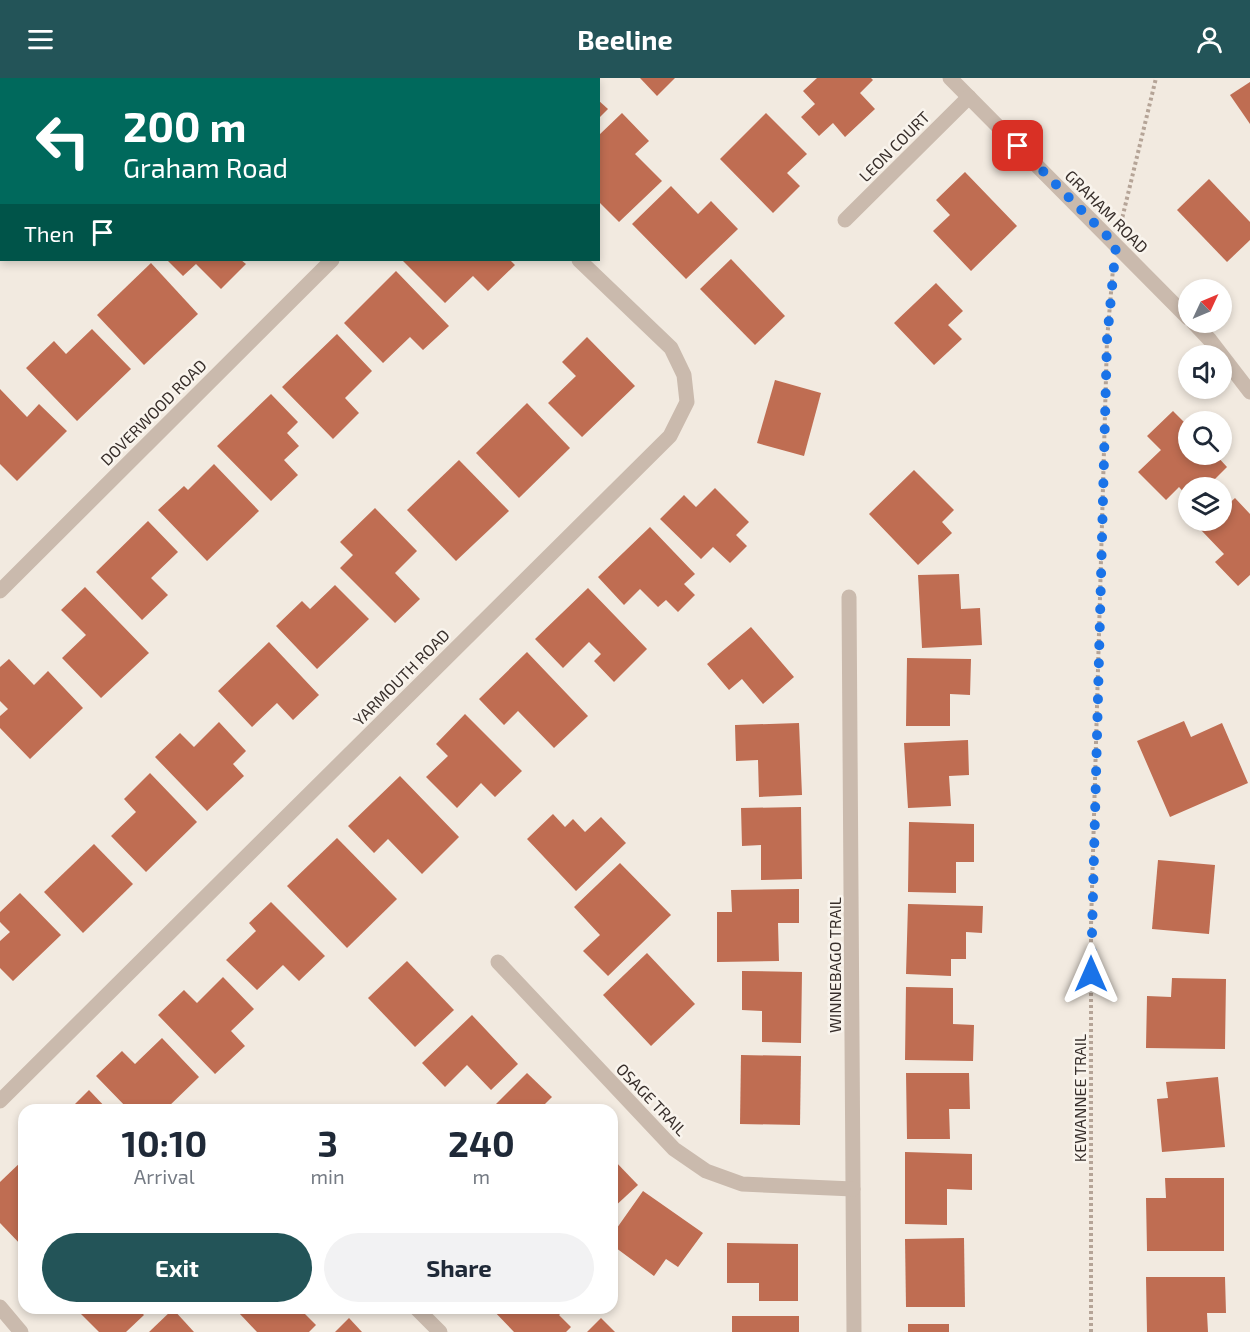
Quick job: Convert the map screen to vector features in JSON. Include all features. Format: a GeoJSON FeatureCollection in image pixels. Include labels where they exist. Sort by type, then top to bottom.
{"type":"FeatureCollection","features":[{"type":"Feature","properties":{"kind":"street","name":"GRAHAM ROAD"},"geometry":{"type":"LineString","coordinates":[[950,78],[1178,308]]}},
{"type":"Feature","properties":{"kind":"street","name":"LEON COURT"},"geometry":{"type":"LineString","coordinates":[[845,220],[969,97]]}},
{"type":"Feature","properties":{"kind":"street","name":"DOVERWOOD ROAD"},"geometry":{"type":"LineString","coordinates":[[0,591],[331,261]]}},
{"type":"Feature","properties":{"kind":"street","name":"YARMOUTH ROAD"},"geometry":{"type":"LineString","coordinates":[[0,1101],[670,436],[687,402],[684,375],[671,348],[580,261]]}},
{"type":"Feature","properties":{"kind":"street"},"geometry":{"type":"LineString","coordinates":[[1203,333],[1250,392]]}},
{"type":"Feature","properties":{"kind":"street","name":"WINNEBAGO TRAIL"},"geometry":{"type":"LineString","coordinates":[[849,597],[854,1332]]}},
{"type":"Feature","properties":{"kind":"street","name":"OSAGE TRAIL"},"geometry":{"type":"LineString","coordinates":[[498,963],[674,1149],[706,1171],[742,1184],[853,1189]]}},
{"type":"Feature","properties":{"kind":"street"},"geometry":{"type":"LineString","coordinates":[[0,1307],[21,1332]]}},
{"type":"Feature","properties":{"kind":"street"},"geometry":{"type":"LineString","coordinates":[[422,1314],[440,1332]]}},
{"type":"Feature","properties":{"kind":"path","name":"KEWANNEE TRAIL"},"geometry":{"type":"LineString","coordinates":[[1091,1332],[1091,926],[1107,340],[1116,245],[1156,78]]}},
{"type":"Feature","properties":{"kind":"building"},"geometry":{"type":"Polygon","coordinates":[[[640,78],[675,78],[657,96],[640,78]]]}},
{"type":"Feature","properties":{"kind":"building"},"geometry":{"type":"Polygon","coordinates":[[[817,78],[871,78],[873,80],[860,93],[875,109],[845,137],[833,123],[819,136],[801,117],[815,104],[803,91],[817,78]]]}},
{"type":"Feature","properties":{"kind":"building"},"geometry":{"type":"Polygon","coordinates":[[[1250,82],[1250,124],[1230,95],[1250,82]]]}},
{"type":"Feature","properties":{"kind":"building"},"geometry":{"type":"Polygon","coordinates":[[[600,102],[608,109],[600,117],[600,102]]]}},
{"type":"Feature","properties":{"kind":"building"},"geometry":{"type":"Polygon","coordinates":[[[622,113],[649,141],[635,154],[662,181],[619,222],[600,203],[600,134],[622,113]]]}},
{"type":"Feature","properties":{"kind":"building"},"geometry":{"type":"Polygon","coordinates":[[[766,113],[807,154],[787,173],[800,186],[773,213],[720,159],[766,113]]]}},
{"type":"Feature","properties":{"kind":"building"},"geometry":{"type":"Polygon","coordinates":[[[965,172],[1017,226],[971,271],[933,231],[950,215],[936,200],[965,172]]]}},
{"type":"Feature","properties":{"kind":"building"},"geometry":{"type":"Polygon","coordinates":[[[1209,179],[1250,222],[1250,240],[1227,262],[1177,210],[1209,179]]]}},
{"type":"Feature","properties":{"kind":"building"},"geometry":{"type":"Polygon","coordinates":[[[671,186],[698,214],[711,201],[738,229],[686,279],[632,224],[671,186]]]}},
{"type":"Feature","properties":{"kind":"building"},"geometry":{"type":"Polygon","coordinates":[[[731,259],[785,316],[755,345],[700,289],[731,259]]]}},
{"type":"Feature","properties":{"kind":"building"},"geometry":{"type":"Polygon","coordinates":[[[168,261],[242,261],[246,264],[221,289],[196,264],[183,276],[168,261]]]}},
{"type":"Feature","properties":{"kind":"building"},"geometry":{"type":"Polygon","coordinates":[[[403,261],[511,261],[515,265],[488,291],[473,276],[445,303],[403,261]]]}},
{"type":"Feature","properties":{"kind":"building"},"geometry":{"type":"Polygon","coordinates":[[[151,263],[198,314],[144,365],[97,315],[151,263]]]}},
{"type":"Feature","properties":{"kind":"building"},"geometry":{"type":"Polygon","coordinates":[[[396,271],[449,326],[423,350],[410,337],[383,363],[344,323],[396,271]]]}},
{"type":"Feature","properties":{"kind":"building"},"geometry":{"type":"Polygon","coordinates":[[[936,283],[963,311],[948,325],[962,339],[934,365],[894,323],[936,283]]]}},
{"type":"Feature","properties":{"kind":"building"},"geometry":{"type":"Polygon","coordinates":[[[92,329],[131,369],[77,421],[26,368],[54,341],[66,354],[92,329]]]}},
{"type":"Feature","properties":{"kind":"building"},"geometry":{"type":"Polygon","coordinates":[[[337,334],[372,371],[345,398],[359,413],[333,439],[282,387],[337,334]]]}},
{"type":"Feature","properties":{"kind":"building"},"geometry":{"type":"Polygon","coordinates":[[[587,337],[635,386],[582,437],[548,403],[576,376],[562,362],[587,337]]]}},
{"type":"Feature","properties":{"kind":"building"},"geometry":{"type":"Polygon","coordinates":[[[775,380],[821,393],[804,456],[757,443],[775,380]]]}},
{"type":"Feature","properties":{"kind":"building"},"geometry":{"type":"Polygon","coordinates":[[[0,389],[27,417],[39,404],[67,431],[17,481],[0,464],[0,389]]]}},
{"type":"Feature","properties":{"kind":"building"},"geometry":{"type":"Polygon","coordinates":[[[271,394],[298,422],[287,433],[299,446],[284,460],[298,475],[271,501],[217,446],[271,394]]]}},
{"type":"Feature","properties":{"kind":"building"},"geometry":{"type":"Polygon","coordinates":[[[527,403],[570,448],[519,498],[476,453],[527,403]]]}},
{"type":"Feature","properties":{"kind":"building"},"geometry":{"type":"Polygon","coordinates":[[[1173,411],[1178,416],[1178,465],[1225,465],[1227,467],[1217,477],[1178,477],[1178,488],[1166,500],[1138,472],[1161,450],[1147,436],[1173,411]]]}},
{"type":"Feature","properties":{"kind":"building"},"geometry":{"type":"Polygon","coordinates":[[[459,460],[509,511],[456,561],[407,510],[459,460]]]}},
{"type":"Feature","properties":{"kind":"building"},"geometry":{"type":"Polygon","coordinates":[[[214,464],[259,511],[207,561],[158,510],[184,486],[188,490],[214,464]]]}},
{"type":"Feature","properties":{"kind":"building"},"geometry":{"type":"Polygon","coordinates":[[[914,470],[954,510],[942,522],[952,533],[918,565],[869,514],[914,470]]]}},
{"type":"Feature","properties":{"kind":"building"},"geometry":{"type":"Polygon","coordinates":[[[715,488],[749,522],[736,535],[747,546],[730,563],[713,547],[701,559],[660,519],[684,495],[696,507],[715,488]]]}},
{"type":"Feature","properties":{"kind":"building"},"geometry":{"type":"Polygon","coordinates":[[[1235,498],[1250,514],[1250,575],[1238,586],[1215,562],[1224,554],[1202,531],[1232,531],[1232,501],[1235,498]]]}},
{"type":"Feature","properties":{"kind":"building"},"geometry":{"type":"Polygon","coordinates":[[[375,508],[417,551],[395,573],[420,599],[395,623],[340,568],[353,555],[340,542],[375,508]]]}},
{"type":"Feature","properties":{"kind":"building"},"geometry":{"type":"Polygon","coordinates":[[[148,521],[178,552],[151,578],[168,595],[142,620],[96,572],[148,521]]]}},
{"type":"Feature","properties":{"kind":"building"},"geometry":{"type":"Polygon","coordinates":[[[650,527],[695,574],[684,584],[695,595],[678,612],[666,600],[658,607],[640,589],[624,605],[598,577],[650,527]]]}},
{"type":"Feature","properties":{"kind":"building"},"geometry":{"type":"Polygon","coordinates":[[[959,574],[961,609],[980,608],[982,645],[922,648],[918,575],[959,574]]]}},
{"type":"Feature","properties":{"kind":"building"},"geometry":{"type":"Polygon","coordinates":[[[335,585],[369,619],[317,669],[276,626],[302,601],[310,609],[335,585]]]}},
{"type":"Feature","properties":{"kind":"building"},"geometry":{"type":"Polygon","coordinates":[[[85,587],[149,653],[101,698],[62,658],[86,635],[61,610],[85,587]]]}},
{"type":"Feature","properties":{"kind":"building"},"geometry":{"type":"Polygon","coordinates":[[[588,588],[647,649],[614,682],[594,661],[601,654],[589,642],[563,668],[535,639],[588,588]]]}},
{"type":"Feature","properties":{"kind":"building"},"geometry":{"type":"Polygon","coordinates":[[[751,627],[794,677],[763,704],[742,679],[729,690],[707,664],[751,627]]]}},
{"type":"Feature","properties":{"kind":"building"},"geometry":{"type":"Polygon","coordinates":[[[269,642],[319,695],[293,720],[277,703],[252,727],[218,691],[269,642]]]}},
{"type":"Feature","properties":{"kind":"building"},"geometry":{"type":"Polygon","coordinates":[[[527,652],[588,716],[554,748],[518,711],[504,725],[479,699],[527,652]]]}},
{"type":"Feature","properties":{"kind":"building"},"geometry":{"type":"Polygon","coordinates":[[[907,658],[971,659],[970,695],[950,694],[950,726],[906,726],[907,658]]]}},
{"type":"Feature","properties":{"kind":"building"},"geometry":{"type":"Polygon","coordinates":[[[9,659],[34,685],[48,671],[83,708],[30,759],[0,728],[0,716],[8,709],[0,701],[0,667],[9,659]]]}},
{"type":"Feature","properties":{"kind":"building"},"geometry":{"type":"Polygon","coordinates":[[[465,714],[522,771],[495,797],[481,783],[457,808],[426,777],[448,756],[436,744],[465,714]]]}},
{"type":"Feature","properties":{"kind":"building"},"geometry":{"type":"Polygon","coordinates":[[[1184,721],[1191,737],[1222,723],[1248,783],[1170,817],[1137,741],[1184,721]]]}},
{"type":"Feature","properties":{"kind":"building"},"geometry":{"type":"Polygon","coordinates":[[[219,722],[246,751],[233,764],[244,776],[207,811],[155,757],[180,733],[194,747],[219,722]]]}},
{"type":"Feature","properties":{"kind":"building"},"geometry":{"type":"Polygon","coordinates":[[[799,723],[802,795],[759,797],[758,760],[736,761],[735,725],[799,723]]]}},
{"type":"Feature","properties":{"kind":"building"},"geometry":{"type":"Polygon","coordinates":[[[968,740],[969,775],[949,776],[951,806],[908,808],[904,743],[968,740]]]}},
{"type":"Feature","properties":{"kind":"building"},"geometry":{"type":"Polygon","coordinates":[[[150,773],[197,822],[146,872],[111,836],[136,812],[124,799],[150,773]]]}},
{"type":"Feature","properties":{"kind":"building"},"geometry":{"type":"Polygon","coordinates":[[[400,776],[459,837],[422,874],[388,839],[374,853],[348,826],[400,776]]]}},
{"type":"Feature","properties":{"kind":"building"},"geometry":{"type":"Polygon","coordinates":[[[801,807],[802,879],[761,880],[761,845],[742,846],[741,808],[801,807]]]}},
{"type":"Feature","properties":{"kind":"building"},"geometry":{"type":"Polygon","coordinates":[[[553,814],[565,827],[573,819],[585,832],[601,817],[626,843],[576,891],[527,839],[553,814]]]}},
{"type":"Feature","properties":{"kind":"building"},"geometry":{"type":"Polygon","coordinates":[[[909,822],[974,824],[974,862],[956,862],[956,893],[908,892],[909,822]]]}},
{"type":"Feature","properties":{"kind":"building"},"geometry":{"type":"Polygon","coordinates":[[[337,838],[397,899],[347,948],[287,886],[337,838]]]}},
{"type":"Feature","properties":{"kind":"building"},"geometry":{"type":"Polygon","coordinates":[[[94,844],[133,884],[83,933],[44,892],[94,844]]]}},
{"type":"Feature","properties":{"kind":"building"},"geometry":{"type":"Polygon","coordinates":[[[1158,860],[1215,865],[1209,934],[1152,929],[1158,860]]]}},
{"type":"Feature","properties":{"kind":"building"},"geometry":{"type":"Polygon","coordinates":[[[620,863],[671,915],[608,976],[583,951],[600,935],[574,907],[620,863]]]}},
{"type":"Feature","properties":{"kind":"building"},"geometry":{"type":"Polygon","coordinates":[[[799,889],[799,923],[778,923],[779,961],[717,962],[717,912],[732,912],[731,890],[799,889]]]}},
{"type":"Feature","properties":{"kind":"building"},"geometry":{"type":"Polygon","coordinates":[[[20,893],[61,935],[13,981],[0,968],[0,941],[10,932],[0,922],[0,912],[20,893]]]}},
{"type":"Feature","properties":{"kind":"building"},"geometry":{"type":"Polygon","coordinates":[[[271,902],[325,956],[299,981],[283,965],[257,990],[226,960],[256,931],[249,923],[271,902]]]}},
{"type":"Feature","properties":{"kind":"building"},"geometry":{"type":"Polygon","coordinates":[[[908,904],[983,906],[982,933],[966,932],[966,959],[951,959],[951,976],[906,974],[908,904]]]}},
{"type":"Feature","properties":{"kind":"building"},"geometry":{"type":"Polygon","coordinates":[[[647,953],[695,1004],[651,1046],[603,995],[647,953]]]}},
{"type":"Feature","properties":{"kind":"building"},"geometry":{"type":"Polygon","coordinates":[[[407,961],[454,1010],[415,1047],[368,998],[407,961]]]}},
{"type":"Feature","properties":{"kind":"building"},"geometry":{"type":"Polygon","coordinates":[[[742,971],[802,972],[801,1043],[762,1042],[762,1011],[742,1010],[742,971]]]}},
{"type":"Feature","properties":{"kind":"building"},"geometry":{"type":"Polygon","coordinates":[[[223,977],[254,1009],[231,1031],[245,1046],[215,1074],[158,1015],[184,990],[197,1003],[223,977]]]}},
{"type":"Feature","properties":{"kind":"building"},"geometry":{"type":"Polygon","coordinates":[[[1172,978],[1226,979],[1225,1049],[1146,1048],[1147,996],[1171,997],[1172,978]]]}},
{"type":"Feature","properties":{"kind":"building"},"geometry":{"type":"Polygon","coordinates":[[[906,987],[953,988],[953,1024],[974,1025],[973,1061],[905,1060],[906,987]]]}},
{"type":"Feature","properties":{"kind":"building"},"geometry":{"type":"Polygon","coordinates":[[[472,1015],[518,1064],[491,1090],[467,1065],[445,1087],[422,1063],[472,1015]]]}},
{"type":"Feature","properties":{"kind":"building"},"geometry":{"type":"Polygon","coordinates":[[[162,1038],[199,1077],[171,1104],[123,1104],[96,1076],[122,1051],[135,1064],[162,1038]]]}},
{"type":"Feature","properties":{"kind":"building"},"geometry":{"type":"Polygon","coordinates":[[[741,1055],[801,1056],[800,1125],[740,1124],[741,1055]]]}},
{"type":"Feature","properties":{"kind":"building"},"geometry":{"type":"Polygon","coordinates":[[[527,1073],[552,1097],[545,1104],[496,1104],[527,1073]]]}},
{"type":"Feature","properties":{"kind":"building"},"geometry":{"type":"Polygon","coordinates":[[[906,1073],[969,1073],[970,1109],[949,1109],[950,1139],[907,1139],[906,1073]]]}},
{"type":"Feature","properties":{"kind":"building"},"geometry":{"type":"Polygon","coordinates":[[[1218,1077],[1225,1147],[1162,1152],[1157,1099],[1168,1098],[1166,1082],[1218,1077]]]}},
{"type":"Feature","properties":{"kind":"building"},"geometry":{"type":"Polygon","coordinates":[[[89,1090],[102,1104],[75,1104],[89,1090]]]}},
{"type":"Feature","properties":{"kind":"building"},"geometry":{"type":"Polygon","coordinates":[[[905,1152],[972,1154],[972,1190],[947,1189],[947,1225],[905,1224],[905,1152]]]}},
{"type":"Feature","properties":{"kind":"building"},"geometry":{"type":"Polygon","coordinates":[[[618,1164],[638,1185],[618,1203],[618,1164]]]}},
{"type":"Feature","properties":{"kind":"building"},"geometry":{"type":"Polygon","coordinates":[[[18,1165],[18,1242],[0,1223],[0,1182],[18,1165]]]}},
{"type":"Feature","properties":{"kind":"building"},"geometry":{"type":"Polygon","coordinates":[[[1165,1178],[1224,1178],[1224,1251],[1147,1251],[1146,1198],[1166,1198],[1165,1178]]]}},
{"type":"Feature","properties":{"kind":"building"},"geometry":{"type":"Polygon","coordinates":[[[643,1191],[703,1233],[678,1267],[666,1259],[654,1276],[618,1249],[618,1226],[643,1191]]]}},
{"type":"Feature","properties":{"kind":"building"},"geometry":{"type":"Polygon","coordinates":[[[964,1238],[965,1307],[906,1307],[905,1239],[964,1238]]]}},
{"type":"Feature","properties":{"kind":"building"},"geometry":{"type":"Polygon","coordinates":[[[727,1243],[798,1244],[798,1301],[759,1301],[759,1283],[727,1283],[727,1243]]]}},
{"type":"Feature","properties":{"kind":"building"},"geometry":{"type":"Polygon","coordinates":[[[1146,1277],[1225,1277],[1226,1313],[1207,1313],[1208,1332],[1147,1332],[1146,1277]]]}},
{"type":"Feature","properties":{"kind":"building"},"geometry":{"type":"Polygon","coordinates":[[[81,1314],[144,1315],[126,1332],[99,1332],[81,1314]]]}},
{"type":"Feature","properties":{"kind":"building"},"geometry":{"type":"Polygon","coordinates":[[[168,1314],[178,1314],[194,1332],[149,1332],[168,1314]]]}},
{"type":"Feature","properties":{"kind":"building"},"geometry":{"type":"Polygon","coordinates":[[[240,1314],[305,1314],[316,1325],[309,1332],[257,1332],[240,1314]]]}},
{"type":"Feature","properties":{"kind":"building"},"geometry":{"type":"Polygon","coordinates":[[[497,1314],[560,1314],[571,1327],[566,1332],[514,1332],[497,1314]]]}},
{"type":"Feature","properties":{"kind":"building"},"geometry":{"type":"Polygon","coordinates":[[[732,1316],[799,1316],[799,1332],[732,1332],[732,1316]]]}},
{"type":"Feature","properties":{"kind":"building"},"geometry":{"type":"Polygon","coordinates":[[[349,1318],[362,1332],[335,1332],[349,1318]]]}},
{"type":"Feature","properties":{"kind":"building"},"geometry":{"type":"Polygon","coordinates":[[[601,1318],[615,1332],[587,1332],[601,1318]]]}},
{"type":"Feature","properties":{"kind":"building"},"geometry":{"type":"Polygon","coordinates":[[[908,1324],[949,1324],[949,1332],[908,1332],[908,1324]]]}},
{"type":"Feature","properties":{"kind":"route"},"geometry":{"type":"LineString","coordinates":[[1018,146],[1116,245],[1107,340],[1091,974]]}}]}
